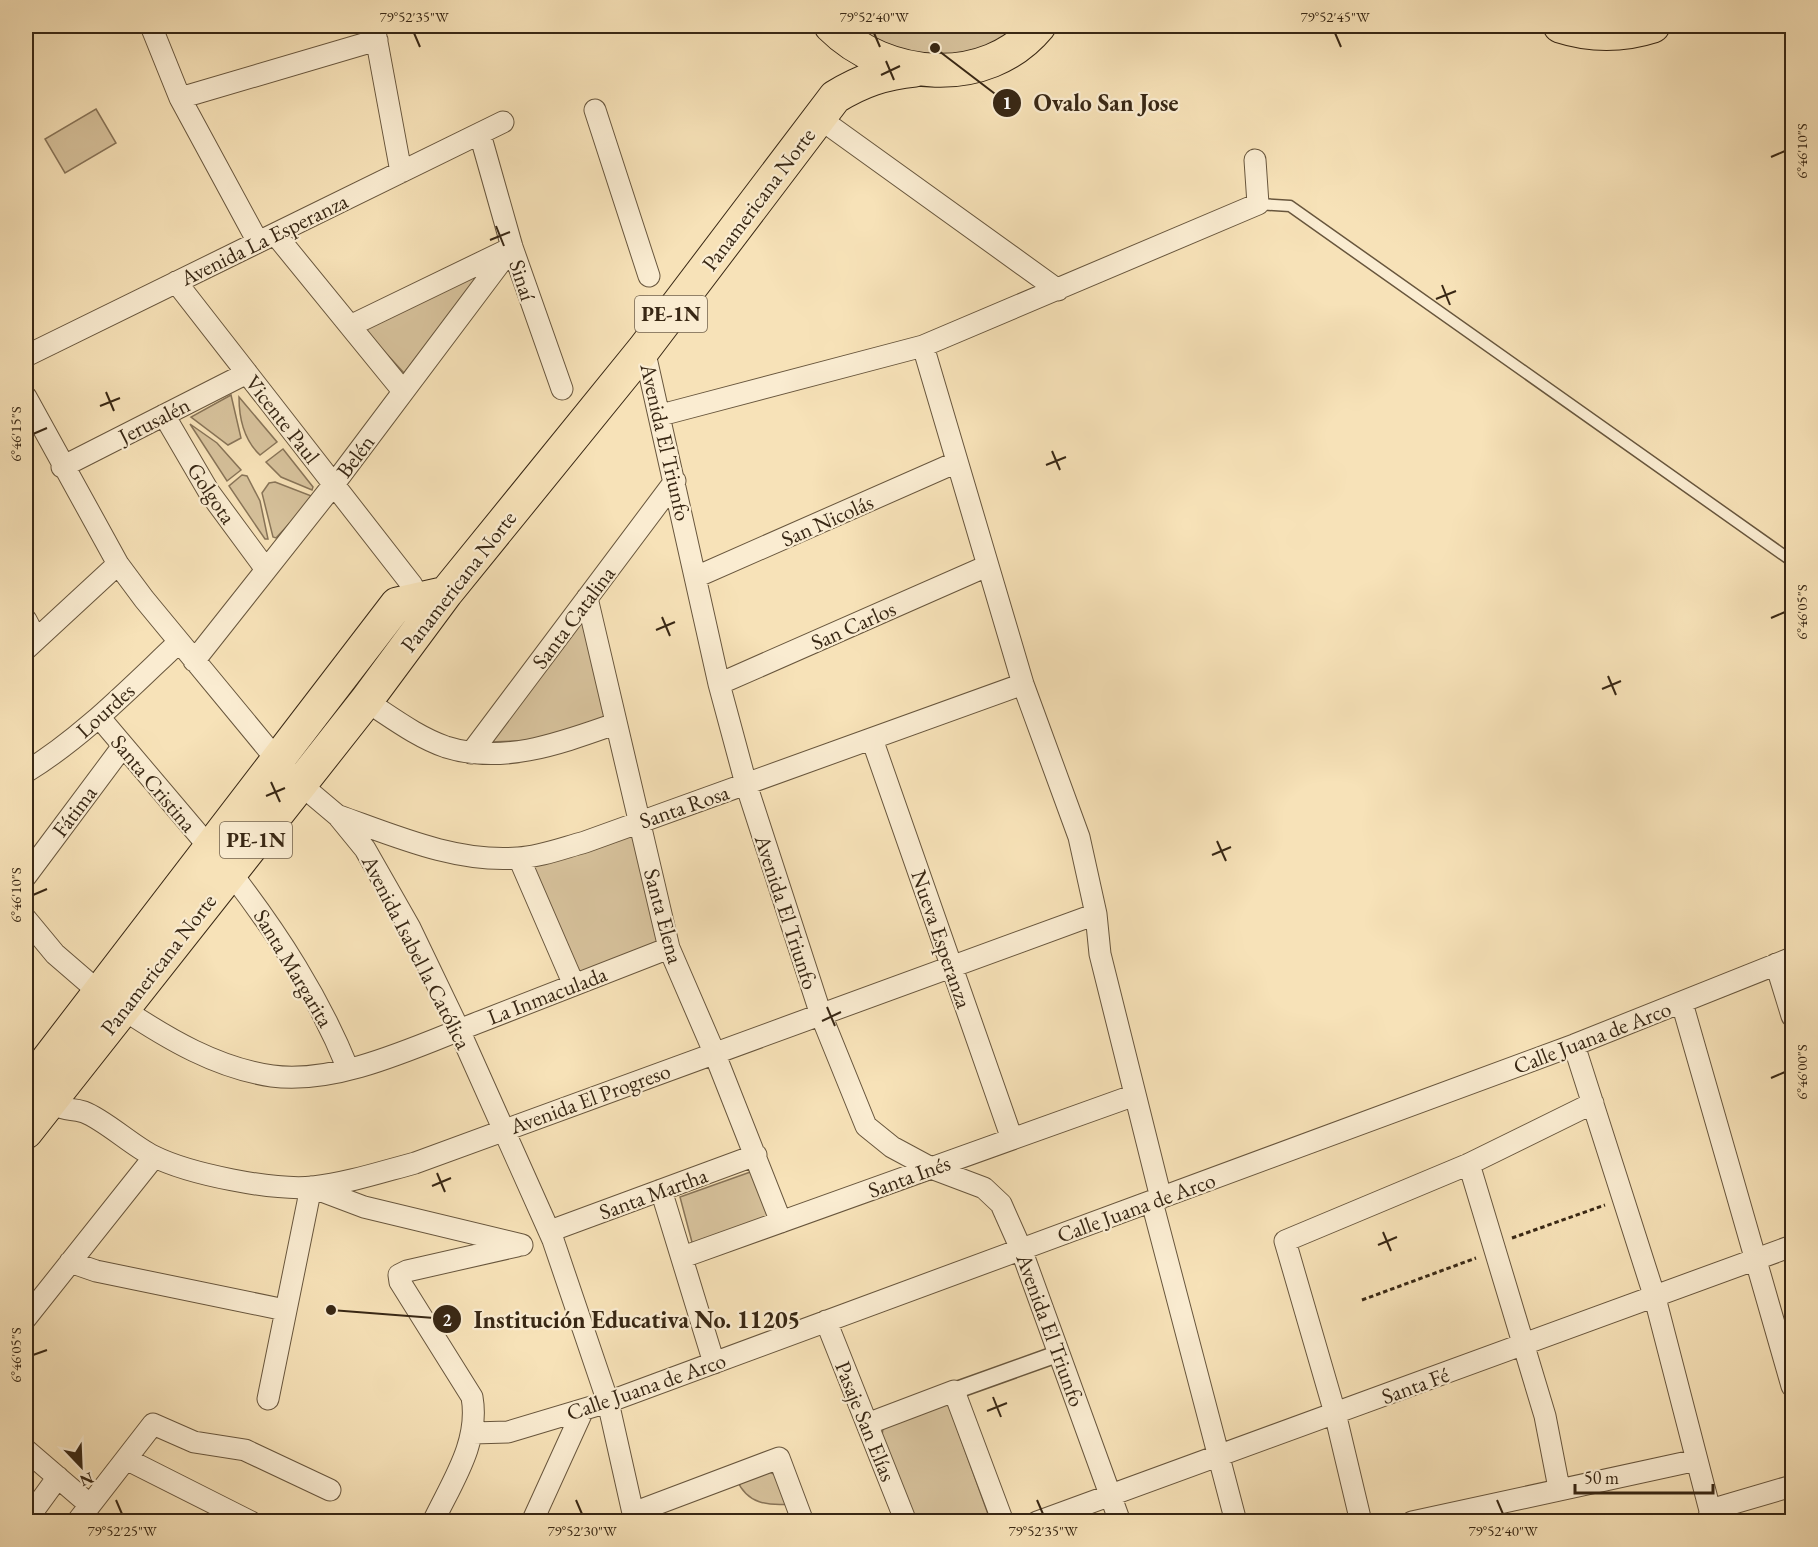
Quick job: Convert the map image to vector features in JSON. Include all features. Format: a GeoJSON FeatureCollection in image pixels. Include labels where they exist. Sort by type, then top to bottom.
{"type":"FeatureCollection","features":[{"type":"Feature","properties":{"kind":"main road","name":"PE-1N"},"geometry":{"type":"LineString","coordinates":[[831,26],[866,53],[890,64],[915,70],[942,71],[968,67],[993,58],[1015,46],[1039,26]]}},
{"type":"Feature","properties":{"kind":"main road"},"geometry":{"type":"LineString","coordinates":[[1560,26],[1588,32],[1616,34],[1653,26]]}},
{"type":"Feature","properties":{"kind":"main road","name":"Panamericana Norte"},"geometry":{"type":"LineString","coordinates":[[111,1000],[231,873],[366,701],[446,593],[645,349],[835,97],[858,83],[885,73],[915,70]]}},
{"type":"Feature","properties":{"kind":"main road"},"geometry":{"type":"LineString","coordinates":[[404,594],[446,593]]}},
{"type":"Feature","properties":{"kind":"main road","name":"Panamericana Norte"},"geometry":{"type":"LineString","coordinates":[[26,1132],[46,1091],[111,1000],[210,848],[404,594]]}},
{"type":"Feature","properties":{"kind":"street"},"geometry":{"type":"LineString","coordinates":[[151,26],[180,98],[267,238],[350,326],[403,391]]}},
{"type":"Feature","properties":{"kind":"street"},"geometry":{"type":"LineString","coordinates":[[180,98],[376,33],[401,172]]}},
{"type":"Feature","properties":{"kind":"street"},"geometry":{"type":"LineString","coordinates":[[596,110],[649,276]]}},
{"type":"Feature","properties":{"kind":"street"},"geometry":{"type":"LineString","coordinates":[[819,118],[1058,290]]}},
{"type":"Feature","properties":{"kind":"street","name":"Avenida La Esperanza"},"geometry":{"type":"LineString","coordinates":[[26,357],[503,122]]}},
{"type":"Feature","properties":{"kind":"street","name":"Sinaí"},"geometry":{"type":"LineString","coordinates":[[480,134],[512,247],[562,389]]}},
{"type":"Feature","properties":{"kind":"street"},"geometry":{"type":"LineString","coordinates":[[661,415],[923,346],[1058,290],[1258,204],[1255,160]]}},
{"type":"Feature","properties":{"kind":"street"},"geometry":{"type":"LineString","coordinates":[[350,326],[512,247]]}},
{"type":"Feature","properties":{"kind":"street","name":"Belén"},"geometry":{"type":"LineString","coordinates":[[194,661],[334,484],[512,247]]}},
{"type":"Feature","properties":{"kind":"street","name":"Vicente Paul"},"geometry":{"type":"LineString","coordinates":[[176,282],[334,484],[404,594]]}},
{"type":"Feature","properties":{"kind":"street"},"geometry":{"type":"LineString","coordinates":[[923,346],[1023,684],[1079,837],[1096,914],[1100,954],[1135,1095],[1156,1200],[1236,1521]]}},
{"type":"Feature","properties":{"kind":"street","name":"Avenida El Triunfo"},"geometry":{"type":"LineString","coordinates":[[645,349],[719,684],[746,784],[821,1015],[866,1126],[892,1148],[931,1168],[984,1188],[1001,1204],[1021,1249],[1120,1521]]}},
{"type":"Feature","properties":{"kind":"street","name":"Jerusalén"},"geometry":{"type":"LineString","coordinates":[[62,467],[247,373]]}},
{"type":"Feature","properties":{"kind":"street","name":"Avenida Isabel la Católica"},"geometry":{"type":"LineString","coordinates":[[26,397],[62,467],[118,564],[194,661],[277,760],[300,784],[338,816],[365,849],[387,885],[459,1030],[551,1236],[608,1402],[634,1517]]}},
{"type":"Feature","properties":{"kind":"street","name":"Golgota"},"geometry":{"type":"LineString","coordinates":[[164,415],[209,492],[266,568]]}},
{"type":"Feature","properties":{"kind":"street","name":"San Nicolás"},"geometry":{"type":"LineString","coordinates":[[696,577],[957,462]]}},
{"type":"Feature","properties":{"kind":"street","name":"Santa Catalina"},"geometry":{"type":"LineString","coordinates":[[471,753],[675,481]]}},
{"type":"Feature","properties":{"kind":"street"},"geometry":{"type":"LineString","coordinates":[[31,644],[118,564]]}},
{"type":"Feature","properties":{"kind":"street","name":"San Carlos"},"geometry":{"type":"LineString","coordinates":[[719,684],[987,566]]}},
{"type":"Feature","properties":{"kind":"street","name":"Santa Elena"},"geometry":{"type":"LineString","coordinates":[[587,598],[669,948],[714,1052],[781,1222]]}},
{"type":"Feature","properties":{"kind":"street"},"geometry":{"type":"LineString","coordinates":[[26,620],[31,644]]}},
{"type":"Feature","properties":{"kind":"street","name":"Lourdes"},"geometry":{"type":"LineString","coordinates":[[26,772],[68,743],[99,717],[179,642]]}},
{"type":"Feature","properties":{"kind":"street","name":"Santa Rosa"},"geometry":{"type":"LineString","coordinates":[[338,816],[441,849],[492,858],[519,858],[563,848],[1023,684]]}},
{"type":"Feature","properties":{"kind":"street"},"geometry":{"type":"LineString","coordinates":[[366,701],[413,731],[444,746],[471,753],[532,750],[615,724]]}},
{"type":"Feature","properties":{"kind":"street","name":"Santa Cristina"},"geometry":{"type":"LineString","coordinates":[[99,717],[210,848]]}},
{"type":"Feature","properties":{"kind":"street","name":"Nueva Esperanza"},"geometry":{"type":"LineString","coordinates":[[872,739],[1012,1139]]}},
{"type":"Feature","properties":{"kind":"street","name":"Fátima"},"geometry":{"type":"LineString","coordinates":[[26,876],[123,746]]}},
{"type":"Feature","properties":{"kind":"street"},"geometry":{"type":"LineString","coordinates":[[519,858],[574,985]]}},
{"type":"Feature","properties":{"kind":"street","name":"Santa Margarita"},"geometry":{"type":"LineString","coordinates":[[231,873],[293,959],[336,1040],[348,1069]]}},
{"type":"Feature","properties":{"kind":"street","name":"Avenida El Progreso"},"geometry":{"type":"LineString","coordinates":[[46,1091],[64,1110],[84,1112],[154,1156],[209,1175],[255,1183],[311,1187],[362,1178],[415,1163],[1096,914]]}},
{"type":"Feature","properties":{"kind":"street","name":"La Inmaculada"},"geometry":{"type":"LineString","coordinates":[[26,919],[39,938],[55,954],[111,1000],[167,1038],[239,1068],[272,1076],[305,1077],[348,1069],[459,1030],[669,948]]}},
{"type":"Feature","properties":{"kind":"street"},"geometry":{"type":"LineString","coordinates":[[1784,961],[1792,1016]]}},
{"type":"Feature","properties":{"kind":"street","name":"Calle Juana de Arco"},"geometry":{"type":"LineString","coordinates":[[473,1433],[508,1432],[608,1402],[1574,1045],[1784,961]]}},
{"type":"Feature","properties":{"kind":"street"},"geometry":{"type":"LineString","coordinates":[[1682,1003],[1792,1386]]}},
{"type":"Feature","properties":{"kind":"street"},"geometry":{"type":"LineString","coordinates":[[1574,1045],[1655,1298],[1711,1518],[1792,1486]]}},
{"type":"Feature","properties":{"kind":"street","name":"Santa Inés"},"geometry":{"type":"LineString","coordinates":[[683,1257],[1135,1095]]}},
{"type":"Feature","properties":{"kind":"street"},"geometry":{"type":"LineString","coordinates":[[1361,1521],[1335,1413],[1285,1241],[1469,1164],[1593,1103]]}},
{"type":"Feature","properties":{"kind":"street","name":"Santa Martha"},"geometry":{"type":"LineString","coordinates":[[473,1433],[475,1416],[472,1397],[400,1282],[399,1275],[406,1271],[522,1245],[551,1236],[661,1190],[756,1155]]}},
{"type":"Feature","properties":{"kind":"street"},"geometry":{"type":"LineString","coordinates":[[26,1318],[154,1156]]}},
{"type":"Feature","properties":{"kind":"street"},"geometry":{"type":"LineString","coordinates":[[1469,1164],[1545,1416],[1559,1488]]}},
{"type":"Feature","properties":{"kind":"street"},"geometry":{"type":"LineString","coordinates":[[268,1399],[311,1187],[364,1207],[522,1245]]}},
{"type":"Feature","properties":{"kind":"street"},"geometry":{"type":"LineString","coordinates":[[661,1190],[714,1363]]}},
{"type":"Feature","properties":{"kind":"street","name":"Santa Fé"},"geometry":{"type":"LineString","coordinates":[[1036,1521],[1655,1298],[1792,1246]]}},
{"type":"Feature","properties":{"kind":"street"},"geometry":{"type":"LineString","coordinates":[[70,1262],[96,1271],[285,1310]]}},
{"type":"Feature","properties":{"kind":"street","name":"Pasaje San Elías"},"geometry":{"type":"LineString","coordinates":[[826,1321],[906,1521]]}},
{"type":"Feature","properties":{"kind":"street"},"geometry":{"type":"LineString","coordinates":[[867,1424],[1060,1353]]}},
{"type":"Feature","properties":{"kind":"street"},"geometry":{"type":"LineString","coordinates":[[954,1391],[1003,1521]]}},
{"type":"Feature","properties":{"kind":"street"},"geometry":{"type":"LineString","coordinates":[[532,1521],[582,1410]]}},
{"type":"Feature","properties":{"kind":"street"},"geometry":{"type":"LineString","coordinates":[[77,1521],[153,1424],[194,1442],[245,1450],[330,1490]]}},
{"type":"Feature","properties":{"kind":"street"},"geometry":{"type":"LineString","coordinates":[[433,1521],[473,1433]]}},
{"type":"Feature","properties":{"kind":"street"},"geometry":{"type":"LineString","coordinates":[[26,1450],[90,1505]]}},
{"type":"Feature","properties":{"kind":"street"},"geometry":{"type":"LineString","coordinates":[[634,1517],[779,1458],[803,1521]]}},
{"type":"Feature","properties":{"kind":"street"},"geometry":{"type":"LineString","coordinates":[[126,1459],[251,1521]]}},
{"type":"Feature","properties":{"kind":"street"},"geometry":{"type":"LineString","coordinates":[[1412,1521],[1697,1460]]}},
{"type":"Feature","properties":{"kind":"street"},"geometry":{"type":"LineString","coordinates":[[33,1519],[58,1477]]}},
{"type":"Feature","properties":{"kind":"lane"},"geometry":{"type":"LineString","coordinates":[[1258,204],[1290,206],[1792,561]]}},
{"type":"Feature","properties":{"kind":"path"},"geometry":{"type":"LineString","coordinates":[[1362,1300],[1623,1198]]}},
{"type":"Feature","properties":{"kind":"shaded area"},"geometry":{"type":"Polygon","coordinates":[[[842,26],[1028,26],[991,51],[914,62],[842,26]]]}},
{"type":"Feature","properties":{"kind":"shaded area"},"geometry":{"type":"Polygon","coordinates":[[[96,109],[116,143],[65,173],[45,139],[96,109]]]}},
{"type":"Feature","properties":{"kind":"shaded area"},"geometry":{"type":"Polygon","coordinates":[[[489,268],[404,373],[362,327],[489,268]]]}},
{"type":"Feature","properties":{"kind":"shaded area"},"geometry":{"type":"Polygon","coordinates":[[[231,395],[241,438],[228,445],[191,417],[231,395]]]}},
{"type":"Feature","properties":{"kind":"shaded area"},"geometry":{"type":"Polygon","coordinates":[[[239,397],[277,442],[260,455],[250,442],[244,428],[239,397]]]}},
{"type":"Feature","properties":{"kind":"shaded area"},"geometry":{"type":"Polygon","coordinates":[[[190,424],[217,443],[241,470],[227,481],[190,424]]]}},
{"type":"Feature","properties":{"kind":"shaded area"},"geometry":{"type":"Polygon","coordinates":[[[283,449],[313,487],[312,490],[281,477],[266,462],[283,449]]]}},
{"type":"Feature","properties":{"kind":"shaded area"},"geometry":{"type":"Polygon","coordinates":[[[242,475],[247,476],[260,501],[268,539],[265,539],[229,486],[242,475]]]}},
{"type":"Feature","properties":{"kind":"shaded area"},"geometry":{"type":"Polygon","coordinates":[[[275,482],[314,497],[276,538],[273,537],[262,493],[269,483],[275,482]]]}},
{"type":"Feature","properties":{"kind":"shaded area"},"geometry":{"type":"Polygon","coordinates":[[[583,614],[606,717],[540,740],[490,742],[583,614]]]}},
{"type":"Feature","properties":{"kind":"shaded area"},"geometry":{"type":"Polygon","coordinates":[[[636,832],[665,942],[578,977],[526,864],[636,832]]]}},
{"type":"Feature","properties":{"kind":"shaded area"},"geometry":{"type":"Polygon","coordinates":[[[756,1170],[775,1217],[693,1246],[680,1197],[756,1170]]]}},
{"type":"Feature","properties":{"kind":"shaded area"},"geometry":{"type":"Polygon","coordinates":[[[945,1404],[949,1406],[988,1514],[976,1521],[915,1521],[882,1436],[883,1428],[945,1404]]]}},
{"type":"Feature","properties":{"kind":"shaded area"},"geometry":{"type":"Polygon","coordinates":[[[767,1471],[776,1475],[792,1504],[767,1504],[752,1499],[741,1488],[737,1480],[767,1471]]]}},
{"type":"Feature","properties":{"kind":"place","name":"Ovalo San Jose"},"geometry":{"type":"Point","coordinates":[935,48]}},
{"type":"Feature","properties":{"kind":"place","name":"Institución Educativa No. 11205"},"geometry":{"type":"Point","coordinates":[331,1310]}}]}
